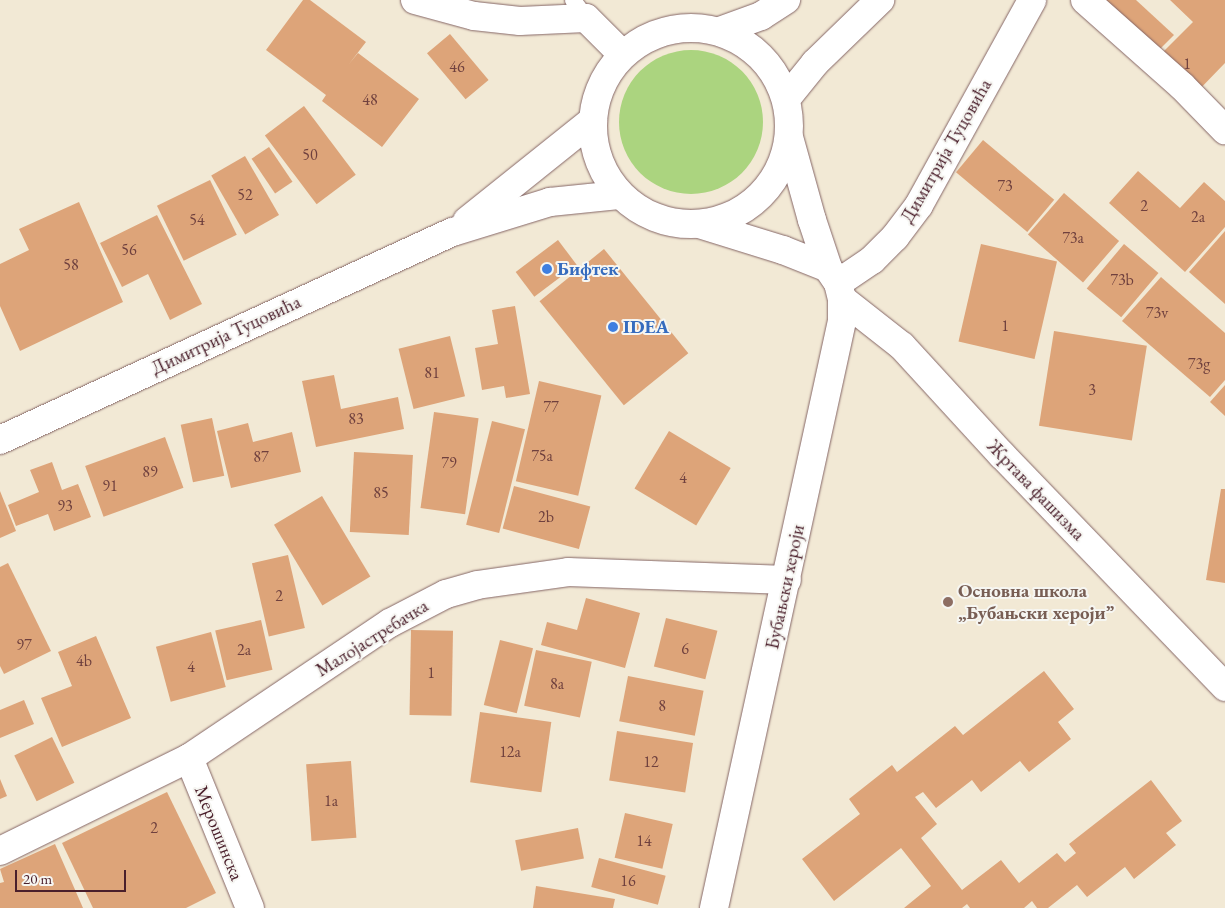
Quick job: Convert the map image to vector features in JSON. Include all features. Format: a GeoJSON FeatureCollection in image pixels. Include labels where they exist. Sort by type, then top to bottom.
{"type":"FeatureCollection","features":[{"type":"Feature","properties":{"kind":"street"},"geometry":{"type":"LineString","coordinates":[[415,0],[474,16],[520,21],[580,9],[623,55]]}},
{"type":"Feature","properties":{"kind":"street"},"geometry":{"type":"LineString","coordinates":[[720,31],[761,16],[786,0]]}},
{"type":"Feature","properties":{"kind":"street"},"geometry":{"type":"LineString","coordinates":[[786,99],[841,35],[880,0]]}},
{"type":"Feature","properties":{"kind":"street","name":"Димитрија Туцовића"},"geometry":{"type":"LineString","coordinates":[[836,283],[872,260],[895,237],[919,206],[1032,0]]}},
{"type":"Feature","properties":{"kind":"street"},"geometry":{"type":"LineString","coordinates":[[1085,0],[1182,86],[1225,130]]}},
{"type":"Feature","properties":{"kind":"street"},"geometry":{"type":"LineString","coordinates":[[698,28],[720,31],[745,44],[763,59],[777,78],[786,99],[790,118],[789,137],[783,163],[769,186],[751,205],[728,218],[702,225],[679,225],[657,219],[637,209],[619,195],[607,179],[598,160],[593,140],[592,120],[595,102],[611,68],[623,55],[645,39],[671,30],[698,28]]}},
{"type":"Feature","properties":{"kind":"street","name":"Димитрија Туцовића"},"geometry":{"type":"LineString","coordinates":[[453,232],[592,120]]}},
{"type":"Feature","properties":{"kind":"street"},"geometry":{"type":"LineString","coordinates":[[789,137],[812,220],[836,283]]}},
{"type":"Feature","properties":{"kind":"street","name":"Димитрија Туцовића"},"geometry":{"type":"LineString","coordinates":[[0,440],[453,232],[550,202],[619,195]]}},
{"type":"Feature","properties":{"kind":"street","name":"Жртава фашизма"},"geometry":{"type":"LineString","coordinates":[[702,225],[783,250],[836,283],[902,346],[1002,455],[1225,688]]}},
{"type":"Feature","properties":{"kind":"street","name":"Бубањски хероји"},"geometry":{"type":"LineString","coordinates":[[714,908],[842,321],[836,283]]}},
{"type":"Feature","properties":{"kind":"street","name":"Малојастребачка"},"geometry":{"type":"LineString","coordinates":[[0,851],[189,758],[390,623],[416,607],[446,594],[477,584],[568,572],[786,580]]}},
{"type":"Feature","properties":{"kind":"street","name":"Мерошинска"},"geometry":{"type":"LineString","coordinates":[[189,758],[250,908]]}},
{"type":"Feature","properties":{"kind":"green space"},"geometry":{"type":"Polygon","coordinates":[[[691,50],[718,56],[731,62],[742,71],[751,82],[757,95],[763,122],[757,149],[751,162],[742,173],[731,182],[718,188],[691,194],[664,188],[651,182],[640,173],[631,162],[625,149],[619,122],[625,95],[631,82],[640,71],[651,62],[664,56],[691,50]]]}},
{"type":"Feature","properties":{"kind":"building"},"geometry":{"type":"Polygon","coordinates":[[[303,0],[310,0],[366,42],[349,64],[358,53],[419,99],[382,147],[322,101],[326,95],[266,50],[303,0]]]}},
{"type":"Feature","properties":{"kind":"building"},"geometry":{"type":"Polygon","coordinates":[[[1091,0],[1136,0],[1174,35],[1152,57],[1091,0]]]}},
{"type":"Feature","properties":{"kind":"building"},"geometry":{"type":"Polygon","coordinates":[[[1170,0],[1225,0],[1225,63],[1194,95],[1157,58],[1193,22],[1170,0]]]}},
{"type":"Feature","properties":{"kind":"building"},"geometry":{"type":"Polygon","coordinates":[[[450,34],[489,80],[466,99],[427,53],[450,34]]]}},
{"type":"Feature","properties":{"kind":"building"},"geometry":{"type":"Polygon","coordinates":[[[304,106],[356,175],[317,204],[265,135],[304,106]]]}},
{"type":"Feature","properties":{"kind":"building"},"geometry":{"type":"Polygon","coordinates":[[[983,140],[1054,200],[1027,232],[956,172],[983,140]]]}},
{"type":"Feature","properties":{"kind":"building"},"geometry":{"type":"Polygon","coordinates":[[[269,147],[292,182],[275,194],[252,159],[269,147]]]}},
{"type":"Feature","properties":{"kind":"building"},"geometry":{"type":"Polygon","coordinates":[[[245,156],[279,215],[245,234],[211,176],[245,156]]]}},
{"type":"Feature","properties":{"kind":"building"},"geometry":{"type":"Polygon","coordinates":[[[1138,171],[1180,208],[1204,182],[1225,201],[1225,227],[1185,272],[1109,203],[1138,171]]]}},
{"type":"Feature","properties":{"kind":"building"},"geometry":{"type":"Polygon","coordinates":[[[210,180],[237,235],[184,261],[157,206],[210,180]]]}},
{"type":"Feature","properties":{"kind":"building"},"geometry":{"type":"Polygon","coordinates":[[[1064,193],[1119,241],[1083,282],[1028,235],[1064,193]]]}},
{"type":"Feature","properties":{"kind":"building"},"geometry":{"type":"Polygon","coordinates":[[[79,202],[123,302],[20,351],[0,306],[0,264],[29,250],[19,229],[79,202]]]}},
{"type":"Feature","properties":{"kind":"building"},"geometry":{"type":"Polygon","coordinates":[[[157,215],[202,304],[170,320],[148,274],[122,287],[100,243],[157,215]]]}},
{"type":"Feature","properties":{"kind":"building"},"geometry":{"type":"Polygon","coordinates":[[[1225,231],[1225,304],[1189,272],[1225,231]]]}},
{"type":"Feature","properties":{"kind":"building","name":"Бифтек"},"geometry":{"type":"Polygon","coordinates":[[[558,240],[577,265],[534,297],[516,272],[558,240]]]}},
{"type":"Feature","properties":{"kind":"building"},"geometry":{"type":"Polygon","coordinates":[[[981,244],[1057,262],[1035,359],[959,341],[981,244]]]}},
{"type":"Feature","properties":{"kind":"building"},"geometry":{"type":"Polygon","coordinates":[[[1124,244],[1158,273],[1121,317],[1087,288],[1124,244]]]}},
{"type":"Feature","properties":{"kind":"building","name":"IDEA"},"geometry":{"type":"Polygon","coordinates":[[[604,249],[688,353],[624,405],[539,301],[604,249]]]}},
{"type":"Feature","properties":{"kind":"building"},"geometry":{"type":"Polygon","coordinates":[[[1161,277],[1225,333],[1225,380],[1210,397],[1122,321],[1161,277]]]}},
{"type":"Feature","properties":{"kind":"building"},"geometry":{"type":"Polygon","coordinates":[[[515,306],[530,394],[506,398],[504,386],[482,390],[475,348],[498,344],[492,310],[515,306]]]}},
{"type":"Feature","properties":{"kind":"building"},"geometry":{"type":"Polygon","coordinates":[[[1054,331],[1147,346],[1132,441],[1039,426],[1054,331]]]}},
{"type":"Feature","properties":{"kind":"building"},"geometry":{"type":"Polygon","coordinates":[[[450,336],[465,396],[414,409],[399,349],[450,336]]]}},
{"type":"Feature","properties":{"kind":"building"},"geometry":{"type":"Polygon","coordinates":[[[334,375],[341,409],[398,397],[404,429],[316,447],[302,381],[334,375]]]}},
{"type":"Feature","properties":{"kind":"building"},"geometry":{"type":"Polygon","coordinates":[[[539,381],[601,395],[578,496],[516,481],[539,381]]]}},
{"type":"Feature","properties":{"kind":"building"},"geometry":{"type":"Polygon","coordinates":[[[1225,385],[1225,416],[1210,402],[1225,385]]]}},
{"type":"Feature","properties":{"kind":"building"},"geometry":{"type":"Polygon","coordinates":[[[434,412],[479,418],[465,514],[421,508],[434,412]]]}},
{"type":"Feature","properties":{"kind":"building"},"geometry":{"type":"Polygon","coordinates":[[[212,418],[224,476],[193,482],[181,425],[212,418]]]}},
{"type":"Feature","properties":{"kind":"building"},"geometry":{"type":"Polygon","coordinates":[[[492,421],[525,429],[499,533],[466,525],[492,421]]]}},
{"type":"Feature","properties":{"kind":"building"},"geometry":{"type":"Polygon","coordinates":[[[248,423],[253,442],[292,432],[301,472],[231,488],[217,431],[248,423]]]}},
{"type":"Feature","properties":{"kind":"building"},"geometry":{"type":"Polygon","coordinates":[[[669,431],[731,468],[696,526],[634,488],[669,431]]]}},
{"type":"Feature","properties":{"kind":"building"},"geometry":{"type":"Polygon","coordinates":[[[165,437],[183,488],[104,517],[85,466],[165,437]]]}},
{"type":"Feature","properties":{"kind":"building"},"geometry":{"type":"Polygon","coordinates":[[[354,452],[413,455],[409,535],[350,532],[354,452]]]}},
{"type":"Feature","properties":{"kind":"building"},"geometry":{"type":"Polygon","coordinates":[[[52,462],[62,490],[78,484],[91,517],[54,531],[48,514],[16,526],[8,505],[39,492],[30,470],[52,462]]]}},
{"type":"Feature","properties":{"kind":"building"},"geometry":{"type":"Polygon","coordinates":[[[514,486],[590,506],[579,549],[503,529],[514,486]]]}},
{"type":"Feature","properties":{"kind":"building"},"geometry":{"type":"Polygon","coordinates":[[[1221,489],[1225,489],[1225,583],[1206,580],[1221,489]]]}},
{"type":"Feature","properties":{"kind":"building"},"geometry":{"type":"Polygon","coordinates":[[[0,491],[16,531],[0,538],[0,491]]]}},
{"type":"Feature","properties":{"kind":"building"},"geometry":{"type":"Polygon","coordinates":[[[322,496],[370,577],[322,605],[274,525],[322,496]]]}},
{"type":"Feature","properties":{"kind":"building"},"geometry":{"type":"Polygon","coordinates":[[[288,555],[305,628],[269,636],[252,563],[288,555]]]}},
{"type":"Feature","properties":{"kind":"building"},"geometry":{"type":"Polygon","coordinates":[[[8,563],[51,651],[4,674],[0,666],[0,567],[8,563]]]}},
{"type":"Feature","properties":{"kind":"building"},"geometry":{"type":"Polygon","coordinates":[[[586,598],[640,613],[625,668],[541,645],[547,622],[577,630],[586,598]]]}},
{"type":"Feature","properties":{"kind":"building"},"geometry":{"type":"Polygon","coordinates":[[[666,618],[717,631],[705,679],[654,667],[666,618]]]}},
{"type":"Feature","properties":{"kind":"building"},"geometry":{"type":"Polygon","coordinates":[[[261,620],[272,670],[227,680],[215,631],[261,620]]]}},
{"type":"Feature","properties":{"kind":"building"},"geometry":{"type":"Polygon","coordinates":[[[411,630],[453,631],[452,716],[410,715],[411,630]]]}},
{"type":"Feature","properties":{"kind":"building"},"geometry":{"type":"Polygon","coordinates":[[[211,632],[226,687],[171,702],[156,647],[211,632]]]}},
{"type":"Feature","properties":{"kind":"building"},"geometry":{"type":"Polygon","coordinates":[[[96,636],[131,718],[62,747],[41,698],[72,686],[58,652],[96,636]]]}},
{"type":"Feature","properties":{"kind":"building"},"geometry":{"type":"Polygon","coordinates":[[[500,640],[533,648],[517,713],[484,705],[500,640]]]}},
{"type":"Feature","properties":{"kind":"building"},"geometry":{"type":"Polygon","coordinates":[[[536,650],[592,662],[580,718],[524,706],[536,650]]]}},
{"type":"Feature","properties":{"kind":"building"},"geometry":{"type":"Polygon","coordinates":[[[1044,671],[1074,709],[1058,722],[1071,739],[1029,772],[1020,761],[981,792],[972,780],[936,808],[923,792],[915,797],[937,824],[921,838],[962,890],[1001,860],[1019,883],[1057,853],[1065,862],[1076,853],[1069,844],[1151,780],[1182,821],[1166,833],[1176,845],[1134,879],[1125,867],[1087,897],[1077,885],[1048,908],[1037,908],[1032,901],[1024,908],[970,908],[967,904],[962,908],[904,908],[931,886],[901,848],[834,901],[802,859],[860,814],[849,799],[892,765],[897,772],[955,726],[963,735],[1044,671]]]}},
{"type":"Feature","properties":{"kind":"building"},"geometry":{"type":"Polygon","coordinates":[[[628,676],[704,691],[695,736],[619,721],[628,676]]]}},
{"type":"Feature","properties":{"kind":"building"},"geometry":{"type":"Polygon","coordinates":[[[24,700],[34,724],[0,738],[0,710],[24,700]]]}},
{"type":"Feature","properties":{"kind":"building"},"geometry":{"type":"Polygon","coordinates":[[[480,712],[551,722],[541,792],[470,782],[480,712]]]}},
{"type":"Feature","properties":{"kind":"building"},"geometry":{"type":"Polygon","coordinates":[[[617,731],[693,743],[685,792],[609,780],[617,731]]]}},
{"type":"Feature","properties":{"kind":"building"},"geometry":{"type":"Polygon","coordinates":[[[52,737],[74,783],[37,801],[14,755],[52,737]]]}},
{"type":"Feature","properties":{"kind":"building"},"geometry":{"type":"Polygon","coordinates":[[[351,761],[356,838],[311,841],[306,764],[351,761]]]}},
{"type":"Feature","properties":{"kind":"building"},"geometry":{"type":"Polygon","coordinates":[[[0,779],[7,796],[0,799],[0,779]]]}},
{"type":"Feature","properties":{"kind":"building"},"geometry":{"type":"Polygon","coordinates":[[[167,792],[216,893],[186,908],[93,908],[62,843],[167,792]]]}},
{"type":"Feature","properties":{"kind":"building"},"geometry":{"type":"Polygon","coordinates":[[[625,813],[673,824],[662,869],[615,858],[625,813]]]}},
{"type":"Feature","properties":{"kind":"building"},"geometry":{"type":"Polygon","coordinates":[[[578,828],[584,858],[521,871],[515,840],[578,828]]]}},
{"type":"Feature","properties":{"kind":"building"},"geometry":{"type":"Polygon","coordinates":[[[55,844],[83,908],[0,908],[0,883],[4,882],[0,869],[55,844]]]}},
{"type":"Feature","properties":{"kind":"building"},"geometry":{"type":"Polygon","coordinates":[[[599,858],[666,876],[658,905],[591,887],[599,858]]]}},
{"type":"Feature","properties":{"kind":"building"},"geometry":{"type":"Polygon","coordinates":[[[536,886],[615,899],[613,908],[533,908],[536,886]]]}},
{"type":"Feature","properties":{"kind":"place","name":"Бифтек"},"geometry":{"type":"Point","coordinates":[547,269]}},
{"type":"Feature","properties":{"kind":"place","name":"IDEA"},"geometry":{"type":"Point","coordinates":[613,327]}},
{"type":"Feature","properties":{"kind":"place","name":"Основна школа „Бубањски хероји”"},"geometry":{"type":"Point","coordinates":[948,602]}}]}
